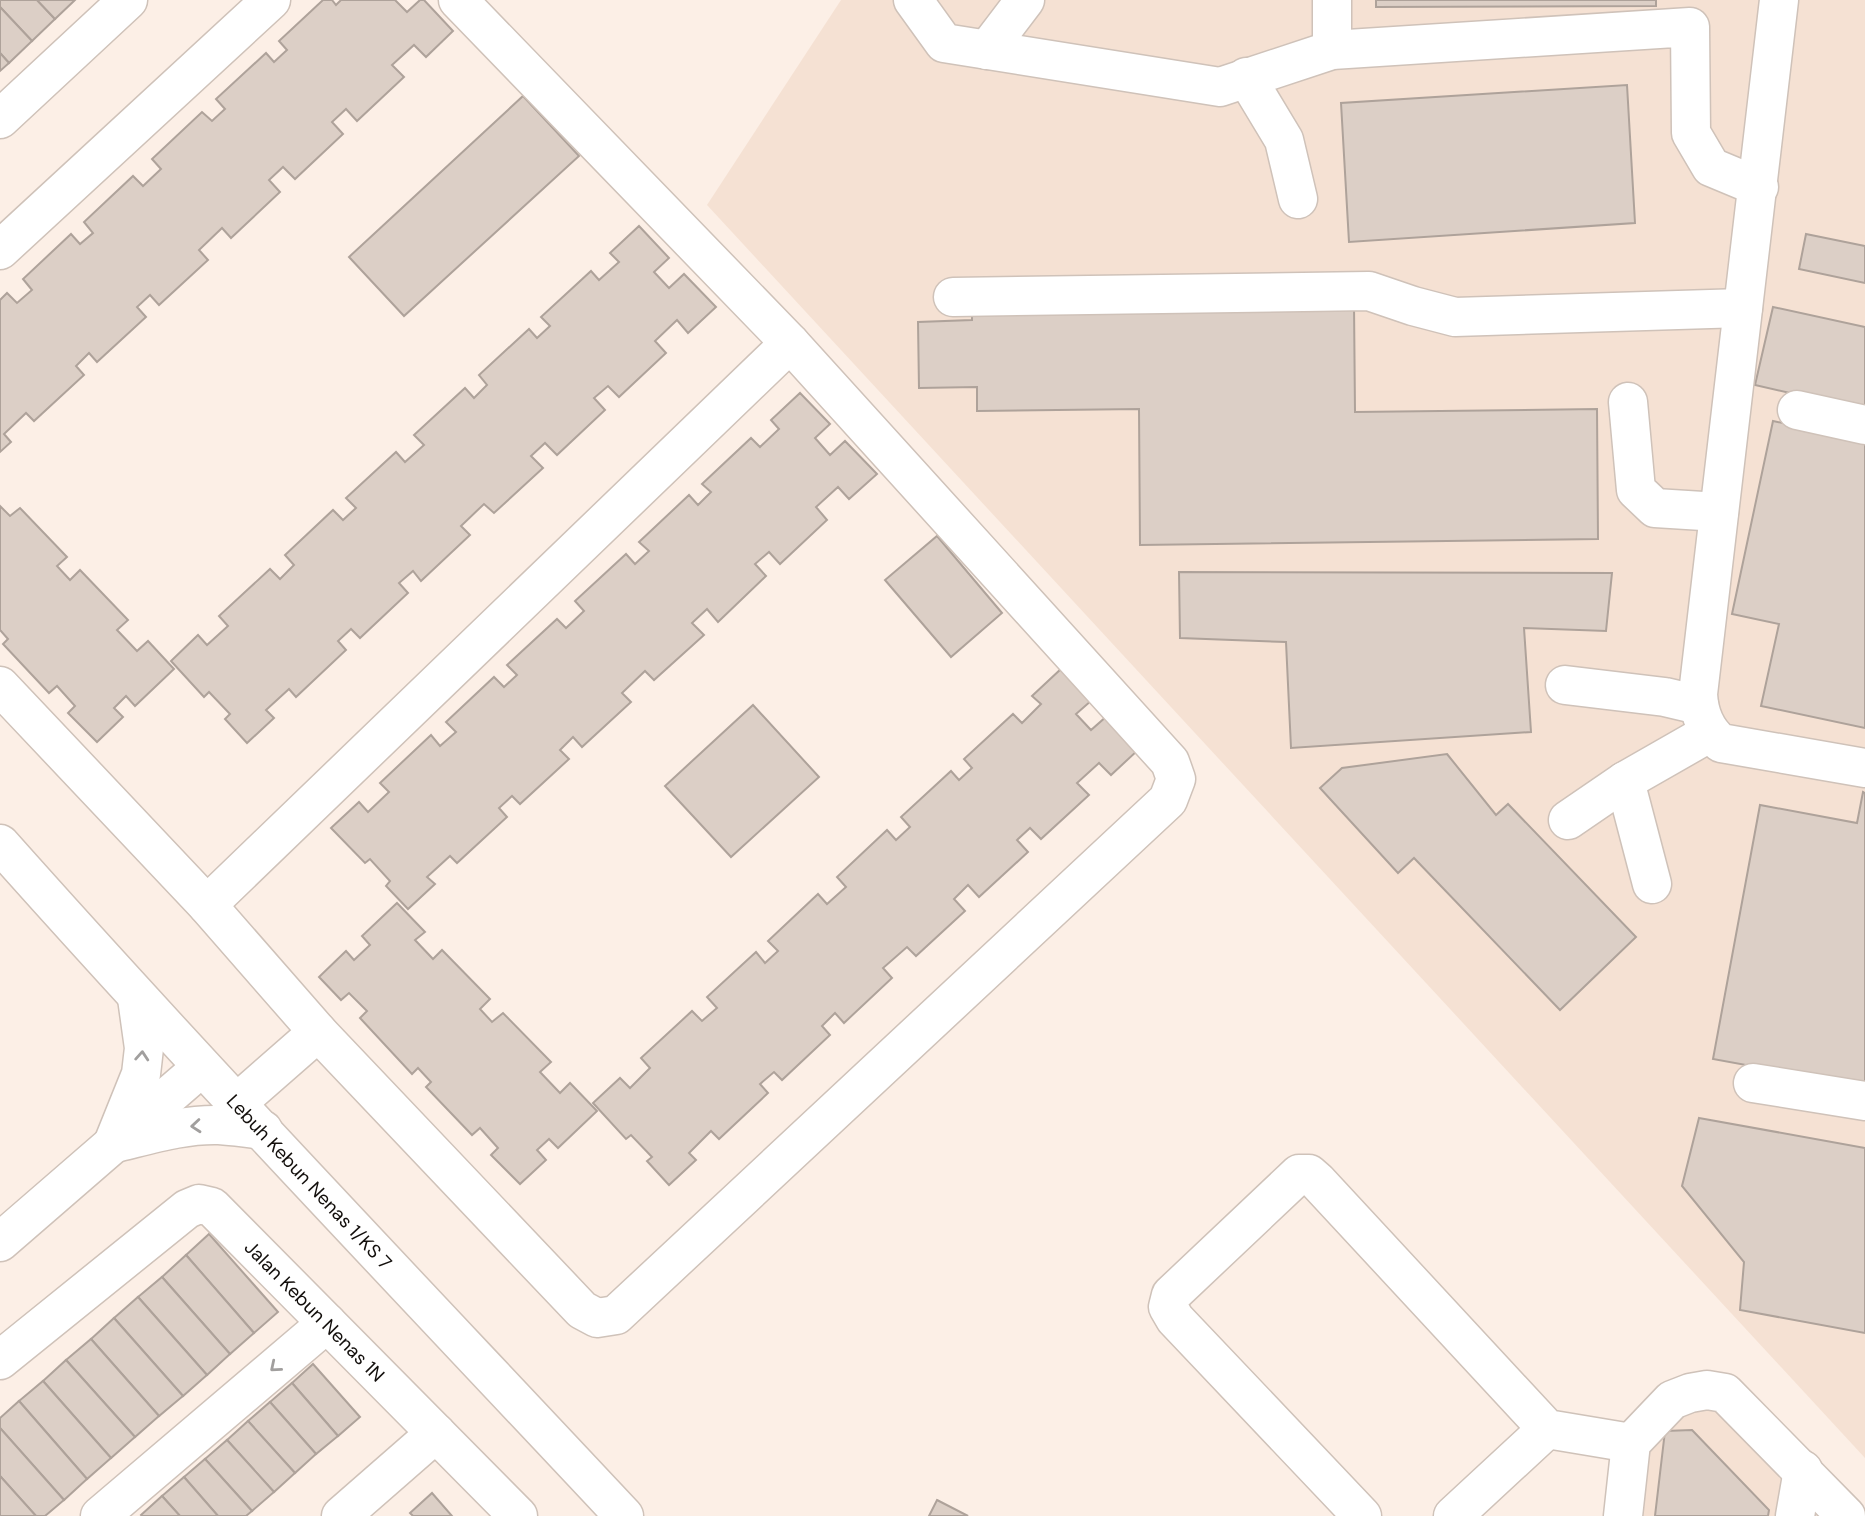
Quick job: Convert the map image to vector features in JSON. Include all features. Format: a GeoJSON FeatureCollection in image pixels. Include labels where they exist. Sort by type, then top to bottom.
{"type":"FeatureCollection","features":[{"type":"Feature","properties":{"kind":"street"},"geometry":{"type":"LineString","coordinates":[[0,119],[128,0]]}},
{"type":"Feature","properties":{"kind":"street"},"geometry":{"type":"LineString","coordinates":[[0,250],[271,0]]}},
{"type":"Feature","properties":{"kind":"street"},"geometry":{"type":"LineString","coordinates":[[0,686],[207,905],[318,1032],[582,1310],[597,1318],[616,1315],[1168,800],[1176,779],[1170,762],[790,344],[458,0]]}},
{"type":"Feature","properties":{"kind":"street"},"geometry":{"type":"LineString","coordinates":[[913,0],[944,43],[1220,87],[1332,50],[1691,14],[1691,133],[1711,167],[1759,187]]}},
{"type":"Feature","properties":{"kind":"street"},"geometry":{"type":"LineString","coordinates":[[987,50],[1025,0]]}},
{"type":"Feature","properties":{"kind":"street"},"geometry":{"type":"LineString","coordinates":[[1332,0],[1332,50]]}},
{"type":"Feature","properties":{"kind":"street"},"geometry":{"type":"LineString","coordinates":[[1779,0],[1698,694],[1704,719],[1721,743],[1865,768]]}},
{"type":"Feature","properties":{"kind":"street"},"geometry":{"type":"LineString","coordinates":[[1246,77],[1284,140],[1298,199]]}},
{"type":"Feature","properties":{"kind":"street"},"geometry":{"type":"LineString","coordinates":[[953,297],[1369,291],[1455,317],[1743,308]]}},
{"type":"Feature","properties":{"kind":"street"},"geometry":{"type":"LineString","coordinates":[[207,905],[790,344]]}},
{"type":"Feature","properties":{"kind":"street"},"geometry":{"type":"LineString","coordinates":[[1628,402],[1636,490],[1655,508],[1719,512]]}},
{"type":"Feature","properties":{"kind":"street"},"geometry":{"type":"LineString","coordinates":[[1797,410],[1865,425]]}},
{"type":"Feature","properties":{"kind":"street"},"geometry":{"type":"LineString","coordinates":[[1565,685],[1665,697],[1704,719]]}},
{"type":"Feature","properties":{"kind":"street"},"geometry":{"type":"LineString","coordinates":[[1568,820],[1625,781],[1704,719]]}},
{"type":"Feature","properties":{"kind":"street"},"geometry":{"type":"LineString","coordinates":[[1625,781],[1652,884]]}},
{"type":"Feature","properties":{"kind":"street","name":"Lebuh Kebun Nenas 1/KS 7"},"geometry":{"type":"LineString","coordinates":[[0,844],[137,998],[624,1516]]}},
{"type":"Feature","properties":{"kind":"street"},"geometry":{"type":"LineString","coordinates":[[114,1143],[141,1074],[144,1048],[137,998]]}},
{"type":"Feature","properties":{"kind":"street"},"geometry":{"type":"LineString","coordinates":[[237,1103],[318,1032]]}},
{"type":"Feature","properties":{"kind":"street"},"geometry":{"type":"LineString","coordinates":[[0,1242],[202,1067]]}},
{"type":"Feature","properties":{"kind":"street"},"geometry":{"type":"LineString","coordinates":[[1753,1083],[1865,1101]]}},
{"type":"Feature","properties":{"kind":"street"},"geometry":{"type":"LineString","coordinates":[[114,1143],[175,1128],[218,1125],[263,1130]]}},
{"type":"Feature","properties":{"kind":"street"},"geometry":{"type":"LineString","coordinates":[[1362,1516],[1175,1319],[1168,1307],[1171,1295],[1299,1174],[1309,1174],[1317,1181],[1547,1429],[1631,1443]]}},
{"type":"Feature","properties":{"kind":"street","name":"Jalan Kebun Nenas 1N"},"geometry":{"type":"LineString","coordinates":[[0,1360],[187,1209],[199,1204],[212,1207],[519,1516]]}},
{"type":"Feature","properties":{"kind":"street"},"geometry":{"type":"LineString","coordinates":[[100,1516],[327,1323]]}},
{"type":"Feature","properties":{"kind":"street"},"geometry":{"type":"LineString","coordinates":[[1623,1516],[1631,1443],[1672,1400],[1707,1390],[1725,1393],[1846,1516]]}},
{"type":"Feature","properties":{"kind":"street"},"geometry":{"type":"LineString","coordinates":[[1453,1516],[1547,1429]]}},
{"type":"Feature","properties":{"kind":"street"},"geometry":{"type":"LineString","coordinates":[[341,1516],[436,1433]]}},
{"type":"Feature","properties":{"kind":"street"},"geometry":{"type":"LineString","coordinates":[[1795,1516],[1803,1470]]}},
{"type":"Feature","properties":{"kind":"shaded area"},"geometry":{"type":"Polygon","coordinates":[[[841,0],[1865,0],[1865,1458],[707,205],[841,0]]]}},
{"type":"Feature","properties":{"kind":"shaded area"},"geometry":{"type":"Polygon","coordinates":[[[1722,1403],[1832,1516],[1631,1516],[1639,1446],[1678,1405],[1722,1403]]]}},
{"type":"Feature","properties":{"kind":"building"},"geometry":{"type":"Polygon","coordinates":[[[0,0],[37,0],[55,19],[32,41],[0,7],[0,0]]]}},
{"type":"Feature","properties":{"kind":"building"},"geometry":{"type":"Polygon","coordinates":[[[37,0],[75,0],[55,19],[37,0]]]}},
{"type":"Feature","properties":{"kind":"building"},"geometry":{"type":"Polygon","coordinates":[[[323,0],[332,0],[336,5],[341,0],[395,0],[407,12],[420,0],[424,0],[453,31],[426,57],[414,45],[392,65],[404,77],[357,121],[346,109],[332,122],[343,134],[295,179],[283,167],[269,180],[280,192],[231,238],[222,228],[199,250],[208,260],[159,305],[150,295],[137,307],[146,317],[97,362],[89,353],[76,366],[84,375],[34,421],[26,413],[4,434],[11,442],[0,452],[0,300],[7,293],[17,303],[32,290],[23,279],[71,234],[80,244],[93,233],[84,222],[133,176],[143,186],[161,169],[152,159],[202,112],[212,121],[225,109],[216,99],[266,53],[274,62],[287,50],[279,41],[323,0]]]}},
{"type":"Feature","properties":{"kind":"building"},"geometry":{"type":"Polygon","coordinates":[[[1376,0],[1656,0],[1656,6],[1376,7],[1376,0]]]}},
{"type":"Feature","properties":{"kind":"building"},"geometry":{"type":"Polygon","coordinates":[[[0,7],[32,41],[9,63],[0,53],[0,7]]]}},
{"type":"Feature","properties":{"kind":"building"},"geometry":{"type":"Polygon","coordinates":[[[0,53],[9,63],[0,71],[0,53]]]}},
{"type":"Feature","properties":{"kind":"building"},"geometry":{"type":"Polygon","coordinates":[[[1627,85],[1635,223],[1349,242],[1341,103],[1627,85]]]}},
{"type":"Feature","properties":{"kind":"building"},"geometry":{"type":"Polygon","coordinates":[[[523,96],[579,156],[404,316],[349,257],[523,96]]]}},
{"type":"Feature","properties":{"kind":"building"},"geometry":{"type":"Polygon","coordinates":[[[639,226],[669,258],[654,272],[669,288],[684,274],[716,307],[688,333],[677,320],[655,341],[666,353],[619,397],[608,386],[594,398],[605,410],[557,455],[545,443],[531,456],[543,468],[494,513],[484,504],[461,526],[470,535],[421,581],[413,571],[399,583],[408,593],[360,638],[351,629],[338,641],[346,650],[296,697],[289,689],[266,710],[274,718],[247,743],[225,719],[230,714],[209,692],[204,697],[171,661],[198,635],[207,645],[228,626],[219,616],[270,569],[280,579],[294,565],[285,555],[333,510],[343,520],[356,508],[346,498],[396,452],[405,462],[424,445],[414,435],[465,388],[474,398],[487,385],[479,375],[529,329],[537,338],[550,326],[541,317],[591,271],[599,280],[619,262],[610,253],[639,226]]]}},
{"type":"Feature","properties":{"kind":"building"},"geometry":{"type":"Polygon","coordinates":[[[1806,234],[1865,246],[1865,283],[1799,269],[1806,234]]]}},
{"type":"Feature","properties":{"kind":"building"},"geometry":{"type":"Polygon","coordinates":[[[1354,305],[1355,412],[1597,409],[1598,539],[1140,545],[1139,409],[977,411],[977,387],[919,388],[918,322],[972,320],[972,310],[1354,305]]]}},
{"type":"Feature","properties":{"kind":"building"},"geometry":{"type":"Polygon","coordinates":[[[1773,307],[1865,327],[1865,410],[1755,385],[1773,307]]]}},
{"type":"Feature","properties":{"kind":"building"},"geometry":{"type":"Polygon","coordinates":[[[800,393],[830,424],[815,438],[830,455],[845,441],[877,474],[849,499],[838,487],[816,507],[827,520],[780,564],[769,552],[755,564],[766,576],[718,622],[707,609],[692,623],[704,635],[654,680],[645,671],[622,693],[631,702],[582,747],[573,737],[560,750],[569,759],[520,804],[512,796],[499,808],[507,817],[457,863],[450,856],[427,877],[435,884],[408,909],[386,886],[390,881],[370,859],[365,863],[331,828],[359,802],[368,812],[389,792],[380,783],[431,735],[440,746],[456,732],[446,722],[494,677],[504,687],[517,675],[507,665],[557,619],[566,628],[584,611],[575,601],[626,554],[635,564],[649,551],[639,542],[689,495],[698,505],[711,492],[702,484],[751,438],[760,447],[779,429],[771,420],[800,393]]]}},
{"type":"Feature","properties":{"kind":"building"},"geometry":{"type":"Polygon","coordinates":[[[1773,421],[1865,440],[1865,728],[1761,706],[1779,624],[1732,614],[1773,421]]]}},
{"type":"Feature","properties":{"kind":"building"},"geometry":{"type":"Polygon","coordinates":[[[0,506],[10,516],[20,508],[67,557],[57,566],[70,580],[80,570],[128,620],[117,630],[137,651],[148,641],[174,669],[135,706],[126,696],[114,708],[123,717],[97,742],[68,713],[75,706],[57,686],[49,693],[3,644],[8,639],[0,630],[0,506]]]}},
{"type":"Feature","properties":{"kind":"building"},"geometry":{"type":"Polygon","coordinates":[[[937,536],[1002,613],[951,657],[885,580],[937,536]]]}},
{"type":"Feature","properties":{"kind":"building"},"geometry":{"type":"Polygon","coordinates":[[[1179,572],[1612,573],[1606,631],[1524,628],[1531,732],[1291,748],[1286,642],[1180,638],[1179,572]]]}},
{"type":"Feature","properties":{"kind":"building"},"geometry":{"type":"Polygon","coordinates":[[[1062,668],[1092,700],[1076,714],[1091,730],[1107,716],[1138,750],[1111,775],[1099,763],[1077,783],[1089,795],[1041,839],[1030,828],[1017,840],[1028,852],[979,897],[968,885],[954,899],[965,911],[916,956],[907,947],[883,968],[892,978],[844,1023],[835,1013],[822,1026],[830,1035],[782,1080],[774,1072],[760,1084],[768,1093],[719,1139],[711,1131],[689,1153],[696,1160],[669,1185],[647,1161],[652,1157],[631,1135],[626,1139],[593,1103],[620,1078],[630,1088],[650,1068],[641,1058],[692,1011],[702,1021],[717,1008],[707,997],[756,952],[765,963],[778,951],[768,941],[818,894],[827,904],[846,887],[837,877],[887,830],[896,840],[910,827],[901,817],[951,771],[959,780],[972,768],[964,759],[1013,714],[1022,723],[1041,704],[1032,696],[1062,668]]]}},
{"type":"Feature","properties":{"kind":"building"},"geometry":{"type":"Polygon","coordinates":[[[753,705],[819,777],[731,857],[665,786],[753,705]]]}},
{"type":"Feature","properties":{"kind":"building"},"geometry":{"type":"Polygon","coordinates":[[[1447,754],[1496,815],[1508,804],[1636,937],[1560,1010],[1414,858],[1398,873],[1320,788],[1342,768],[1447,754]]]}},
{"type":"Feature","properties":{"kind":"building"},"geometry":{"type":"Polygon","coordinates":[[[1863,792],[1865,1087],[1713,1059],[1760,805],[1857,823],[1863,792]]]}},
{"type":"Feature","properties":{"kind":"building"},"geometry":{"type":"Polygon","coordinates":[[[397,903],[425,932],[415,940],[433,959],[442,950],[490,999],[480,1009],[492,1022],[503,1013],[551,1062],[540,1072],[560,1093],[570,1083],[597,1111],[558,1148],[549,1139],[537,1150],[546,1160],[520,1184],[491,1155],[498,1148],[480,1128],[472,1135],[426,1087],[431,1082],[418,1068],[412,1074],[360,1018],[367,1011],[349,993],[341,1000],[319,977],[346,951],[354,960],[370,945],[362,936],[397,903]]]}},
{"type":"Feature","properties":{"kind":"building"},"geometry":{"type":"Polygon","coordinates":[[[1699,1118],[1865,1148],[1865,1333],[1740,1310],[1744,1262],[1682,1186],[1699,1118]]]}},
{"type":"Feature","properties":{"kind":"building"},"geometry":{"type":"Polygon","coordinates":[[[209,1234],[278,1312],[254,1333],[186,1255],[209,1234]]]}},
{"type":"Feature","properties":{"kind":"building"},"geometry":{"type":"Polygon","coordinates":[[[186,1255],[254,1333],[230,1354],[162,1277],[186,1255]]]}},
{"type":"Feature","properties":{"kind":"building"},"geometry":{"type":"Polygon","coordinates":[[[162,1277],[230,1354],[207,1375],[138,1297],[162,1277]]]}},
{"type":"Feature","properties":{"kind":"building"},"geometry":{"type":"Polygon","coordinates":[[[138,1297],[207,1375],[183,1396],[114,1318],[138,1297]]]}},
{"type":"Feature","properties":{"kind":"building"},"geometry":{"type":"Polygon","coordinates":[[[114,1318],[183,1396],[159,1416],[91,1339],[114,1318]]]}},
{"type":"Feature","properties":{"kind":"building"},"geometry":{"type":"Polygon","coordinates":[[[91,1339],[159,1416],[135,1437],[66,1360],[91,1339]]]}},
{"type":"Feature","properties":{"kind":"building"},"geometry":{"type":"Polygon","coordinates":[[[66,1360],[135,1437],[111,1458],[43,1381],[66,1360]]]}},
{"type":"Feature","properties":{"kind":"building"},"geometry":{"type":"Polygon","coordinates":[[[313,1364],[360,1417],[338,1436],[292,1383],[313,1364]]]}},
{"type":"Feature","properties":{"kind":"building"},"geometry":{"type":"Polygon","coordinates":[[[43,1381],[111,1458],[87,1479],[19,1401],[43,1381]]]}},
{"type":"Feature","properties":{"kind":"building"},"geometry":{"type":"Polygon","coordinates":[[[292,1383],[338,1436],[316,1454],[270,1402],[292,1383]]]}},
{"type":"Feature","properties":{"kind":"building"},"geometry":{"type":"Polygon","coordinates":[[[19,1401],[87,1479],[64,1500],[0,1428],[0,1418],[19,1401]]]}},
{"type":"Feature","properties":{"kind":"building"},"geometry":{"type":"Polygon","coordinates":[[[270,1402],[316,1454],[295,1473],[248,1421],[270,1402]]]}},
{"type":"Feature","properties":{"kind":"building"},"geometry":{"type":"Polygon","coordinates":[[[248,1421],[295,1473],[274,1492],[227,1440],[248,1421]]]}},
{"type":"Feature","properties":{"kind":"building"},"geometry":{"type":"Polygon","coordinates":[[[0,1428],[64,1500],[45,1516],[36,1516],[0,1476],[0,1428]]]}},
{"type":"Feature","properties":{"kind":"building"},"geometry":{"type":"Polygon","coordinates":[[[1692,1430],[1769,1510],[1768,1516],[1655,1516],[1665,1431],[1692,1430]]]}},
{"type":"Feature","properties":{"kind":"building"},"geometry":{"type":"Polygon","coordinates":[[[227,1440],[274,1492],[252,1511],[205,1459],[227,1440]]]}},
{"type":"Feature","properties":{"kind":"building"},"geometry":{"type":"Polygon","coordinates":[[[205,1459],[252,1511],[246,1516],[218,1516],[184,1477],[205,1459]]]}},
{"type":"Feature","properties":{"kind":"building"},"geometry":{"type":"Polygon","coordinates":[[[0,1476],[36,1516],[0,1516],[0,1476]]]}},
{"type":"Feature","properties":{"kind":"building"},"geometry":{"type":"Polygon","coordinates":[[[184,1477],[218,1516],[180,1516],[162,1496],[184,1477]]]}},
{"type":"Feature","properties":{"kind":"building"},"geometry":{"type":"Polygon","coordinates":[[[432,1493],[452,1516],[413,1516],[410,1513],[432,1493]]]}},
{"type":"Feature","properties":{"kind":"building"},"geometry":{"type":"Polygon","coordinates":[[[162,1496],[180,1516],[141,1515],[162,1496]]]}},
{"type":"Feature","properties":{"kind":"building"},"geometry":{"type":"Polygon","coordinates":[[[937,1500],[968,1516],[929,1516],[937,1500]]]}}]}
